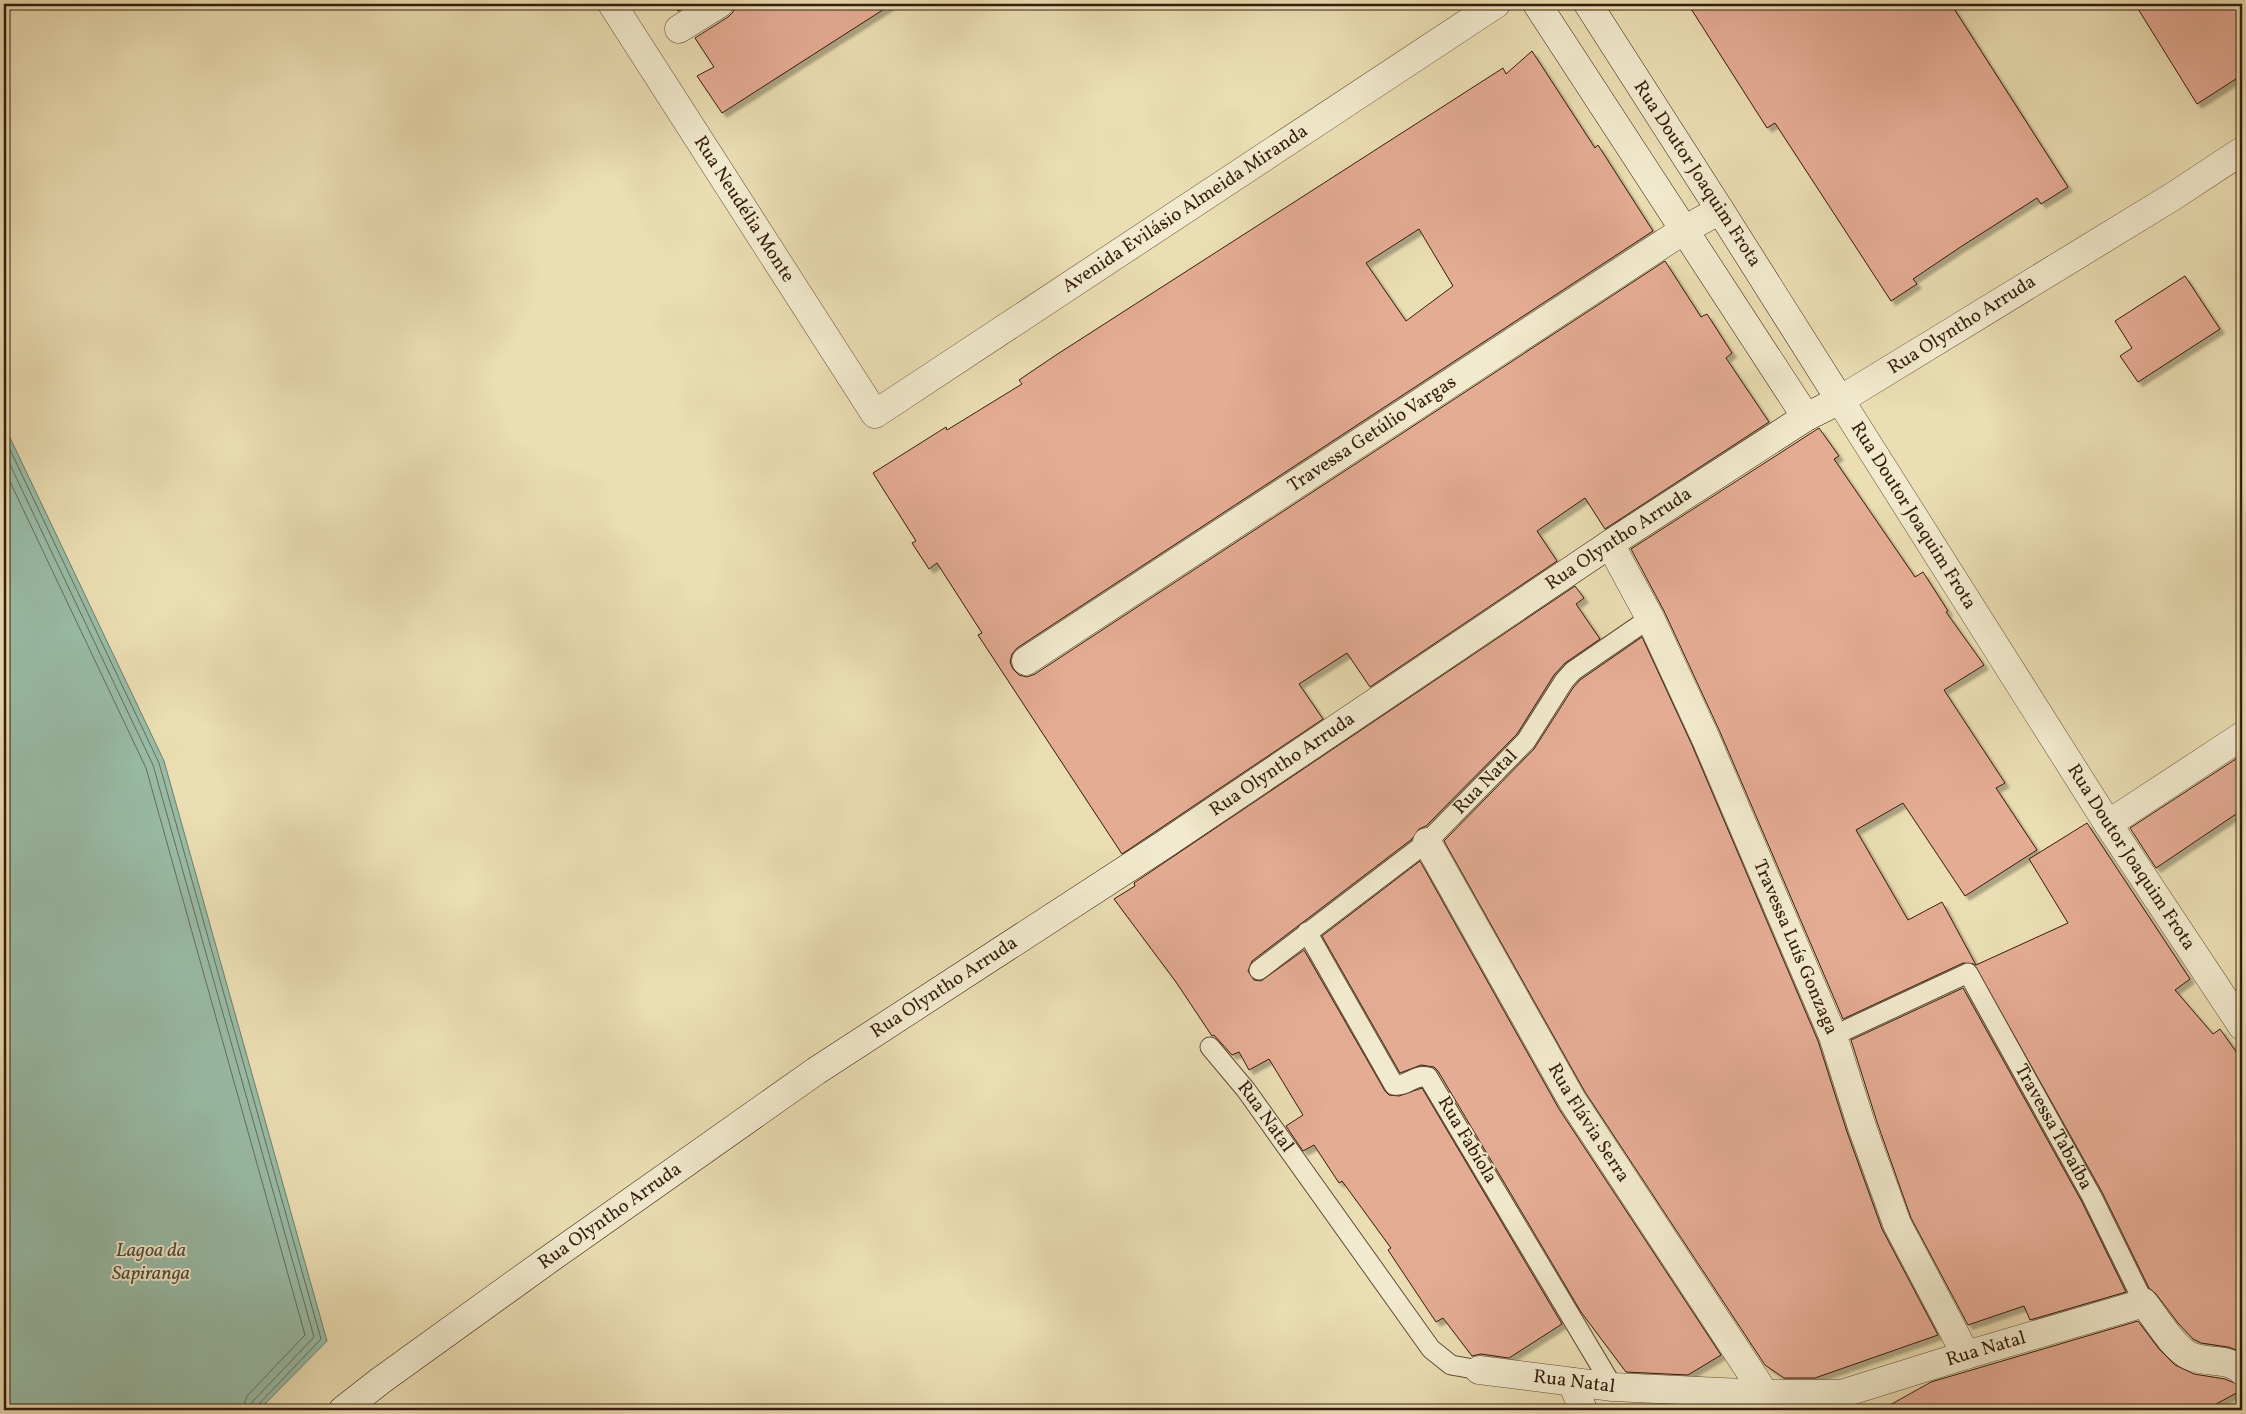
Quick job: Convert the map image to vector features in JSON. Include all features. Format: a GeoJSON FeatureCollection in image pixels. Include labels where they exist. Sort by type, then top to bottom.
{"type":"FeatureCollection","features":[{"type":"Feature","properties":{"kind":"street","name":"Rua Neudélia Monte"},"geometry":{"type":"LineString","coordinates":[[612,4],[874,414]]}},
{"type":"Feature","properties":{"kind":"street"},"geometry":{"type":"LineString","coordinates":[[679,29],[719,4]]}},
{"type":"Feature","properties":{"kind":"street","name":"Avenida Evilásio Almeida Miranda"},"geometry":{"type":"LineString","coordinates":[[874,414],[1496,4]]}},
{"type":"Feature","properties":{"kind":"street"},"geometry":{"type":"LineString","coordinates":[[1537,4],[1806,417]]}},
{"type":"Feature","properties":{"kind":"street","name":"Rua Doutor Joaquim Frota"},"geometry":{"type":"LineString","coordinates":[[1588,4],[2108,824],[2242,1026]]}},
{"type":"Feature","properties":{"kind":"street","name":"Rua Olyntho Arruda"},"geometry":{"type":"LineString","coordinates":[[344,1410],[380,1380],[816,1071],[1162,846],[1610,544],[1806,417],[1840,400],[2164,202],[2242,151]]}},
{"type":"Feature","properties":{"kind":"street","name":"Travessa Getúlio Vargas"},"geometry":{"type":"LineString","coordinates":[[1026,661],[1684,230],[1720,210]]}},
{"type":"Feature","properties":{"kind":"street","name":"Travessa Luís Gonzaga"},"geometry":{"type":"LineString","coordinates":[[1610,544],[1650,618],[1706,739],[1833,1036],[1862,1127],[1898,1224],[1966,1355]]}},
{"type":"Feature","properties":{"kind":"street"},"geometry":{"type":"LineString","coordinates":[[2108,824],[2242,736]]}},
{"type":"Feature","properties":{"kind":"street","name":"Rua Flávia Serra"},"geometry":{"type":"LineString","coordinates":[[1427,842],[1572,1100],[1765,1394]]}},
{"type":"Feature","properties":{"kind":"street","name":"Rua Natal"},"geometry":{"type":"LineString","coordinates":[[1479,1370],[1613,1388],[1765,1394],[1845,1402],[1966,1355],[2144,1303]]}},
{"type":"Feature","properties":{"kind":"street","name":"Travessa Tabaíba"},"geometry":{"type":"LineString","coordinates":[[2144,1303],[2180,1350],[2192,1357],[2236,1364],[2242,1370]]}},
{"type":"Feature","properties":{"kind":"street"},"geometry":{"type":"LineString","coordinates":[[1572,1382],[1583,1410]]}},
{"type":"Feature","properties":{"kind":"lane","name":"Rua Natal"},"geometry":{"type":"LineString","coordinates":[[1259,970],[1427,842],[1526,740],[1564,681],[1573,671],[1650,618]]}},
{"type":"Feature","properties":{"kind":"lane","name":"Rua Fabíola"},"geometry":{"type":"LineString","coordinates":[[1307,932],[1394,1085],[1404,1084],[1418,1076],[1428,1077],[1613,1388]]}},
{"type":"Feature","properties":{"kind":"lane","name":"Travessa Tabaíba"},"geometry":{"type":"LineString","coordinates":[[1833,1036],[1968,973],[2092,1197],[2144,1303]]}},
{"type":"Feature","properties":{"kind":"lane","name":"Rua Natal"},"geometry":{"type":"LineString","coordinates":[[1210,1047],[1246,1090],[1431,1348],[1451,1365],[1479,1370]]}},
{"type":"Feature","properties":{"kind":"water","name":"Lagoa da Sapiranga"},"geometry":{"type":"Polygon","coordinates":[[[4,425],[164,761],[327,1341],[259,1410],[4,1410],[4,425]]]}},
{"type":"Feature","properties":{"kind":"building"},"geometry":{"type":"Polygon","coordinates":[[[673,4],[690,4],[678,11],[673,4]]]}},
{"type":"Feature","properties":{"kind":"building"},"geometry":{"type":"Polygon","coordinates":[[[735,4],[892,4],[722,113],[697,76],[714,67],[695,38],[728,17],[733,12],[735,4]]]}},
{"type":"Feature","properties":{"kind":"building"},"geometry":{"type":"Polygon","coordinates":[[[1688,4],[1951,4],[2068,187],[2041,204],[2037,198],[1962,246],[1913,279],[1917,284],[1891,301],[1775,123],[1767,128],[1688,4]]]}},
{"type":"Feature","properties":{"kind":"building"},"geometry":{"type":"Polygon","coordinates":[[[2135,4],[2242,4],[2242,75],[2197,104],[2135,4]]]}},
{"type":"Feature","properties":{"kind":"building"},"geometry":{"type":"Polygon","coordinates":[[[1532,51],[1595,148],[1598,145],[1653,231],[1017,648],[1012,654],[1010,662],[1013,669],[1019,675],[1027,677],[1035,674],[1665,261],[1701,317],[1707,314],[1732,353],[1726,358],[1769,422],[1605,529],[1585,498],[1537,531],[1557,561],[1370,687],[1347,653],[1299,684],[1323,719],[1122,854],[978,635],[982,633],[937,563],[929,569],[912,543],[916,541],[873,473],[946,427],[947,430],[1022,384],[1019,380],[1056,355],[1503,68],[1506,74],[1532,51]],[[1419,229],[1366,263],[1406,321],[1453,286],[1419,229]]]}},
{"type":"Feature","properties":{"kind":"building"},"geometry":{"type":"Polygon","coordinates":[[[2185,276],[2220,329],[2138,382],[2120,356],[2132,348],[2115,321],[2185,276]]]}},
{"type":"Feature","properties":{"kind":"building"},"geometry":{"type":"Polygon","coordinates":[[[1819,428],[1839,456],[1834,459],[1915,577],[1923,572],[1948,611],[1946,612],[1984,665],[1944,690],[2005,783],[1996,788],[2037,850],[1965,896],[1903,803],[1856,830],[1908,920],[1942,902],[1976,965],[2068,923],[2029,859],[2087,823],[2190,979],[2175,990],[2213,1034],[2220,1029],[2242,1060],[2242,1352],[2228,1347],[2201,1343],[2193,1339],[2149,1288],[2102,1192],[1974,964],[1963,963],[1843,1019],[1720,732],[1664,611],[1631,549],[1819,428]]]}},
{"type":"Feature","properties":{"kind":"building"},"geometry":{"type":"Polygon","coordinates":[[[1575,586],[1584,598],[1576,604],[1600,639],[1565,663],[1554,675],[1517,734],[1426,826],[1419,829],[1412,839],[1252,961],[1248,971],[1254,980],[1261,981],[1304,950],[1385,1091],[1389,1095],[1399,1096],[1422,1088],[1562,1324],[1509,1358],[1481,1354],[1472,1356],[1443,1318],[1436,1322],[1388,1250],[1391,1248],[1342,1181],[1339,1183],[1314,1145],[1303,1151],[1286,1126],[1303,1115],[1269,1059],[1249,1070],[1239,1052],[1232,1055],[1214,1035],[1212,1036],[1176,982],[1114,899],[1135,886],[1134,883],[1575,586]]]}},
{"type":"Feature","properties":{"kind":"building"},"geometry":{"type":"Polygon","coordinates":[[[1642,637],[1692,745],[1818,1041],[1847,1132],[1882,1229],[1938,1335],[1815,1378],[1784,1378],[1765,1365],[1585,1092],[1444,841],[1534,749],[1580,680],[1642,637]]]}},
{"type":"Feature","properties":{"kind":"building"},"geometry":{"type":"Polygon","coordinates":[[[2242,755],[2242,810],[2156,868],[2130,828],[2242,755]]]}},
{"type":"Feature","properties":{"kind":"building"},"geometry":{"type":"Polygon","coordinates":[[[1420,861],[1559,1109],[1721,1355],[1688,1375],[1626,1372],[1581,1312],[1438,1071],[1434,1067],[1421,1065],[1400,1073],[1322,936],[1420,861]]]}},
{"type":"Feature","properties":{"kind":"building"},"geometry":{"type":"Polygon","coordinates":[[[1963,988],[2082,1202],[2126,1292],[2030,1320],[2024,1306],[1968,1325],[1911,1218],[1877,1122],[1851,1040],[1963,988]]]}},
{"type":"Feature","properties":{"kind":"building"},"geometry":{"type":"Polygon","coordinates":[[[2138,1321],[2159,1349],[2175,1365],[2194,1374],[2225,1379],[2242,1386],[2242,1390],[2205,1410],[2118,1410],[2116,1404],[2099,1410],[1881,1410],[1931,1382],[2138,1321]]]}}]}
